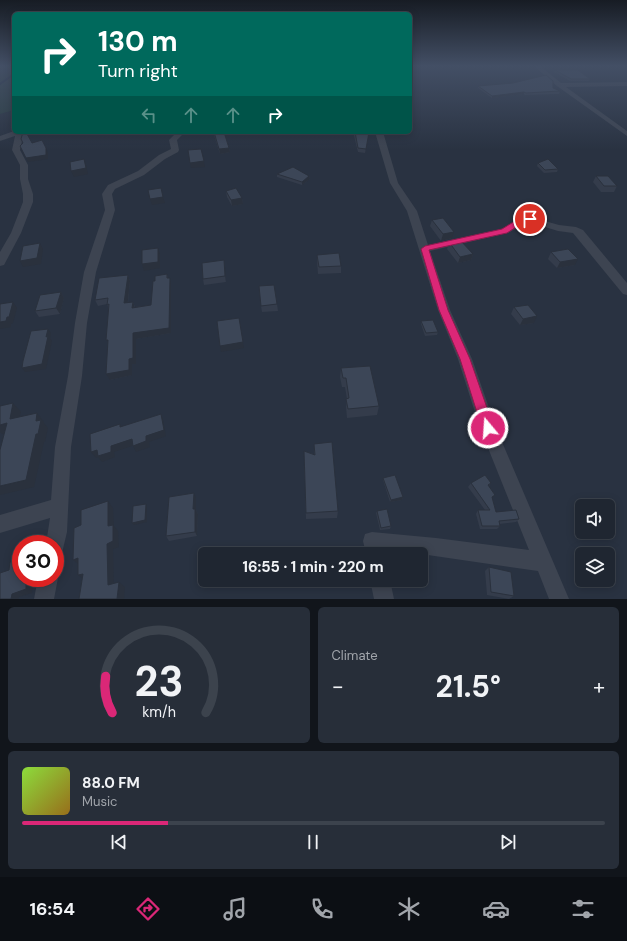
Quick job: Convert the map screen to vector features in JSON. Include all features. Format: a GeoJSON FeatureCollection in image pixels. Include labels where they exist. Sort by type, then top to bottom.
{"type":"FeatureCollection","features":[{"type":"Feature","properties":{"kind":"street"},"geometry":{"type":"LineString","coordinates":[[571,94],[627,134]]}},
{"type":"Feature","properties":{"kind":"street"},"geometry":{"type":"LineString","coordinates":[[0,139],[14,134]]}},
{"type":"Feature","properties":{"kind":"street"},"geometry":{"type":"LineString","coordinates":[[0,262],[16,233],[28,202],[28,194],[24,179],[24,165],[16,150],[20,134]]}},
{"type":"Feature","properties":{"kind":"street"},"geometry":{"type":"LineString","coordinates":[[57,535],[63,447],[76,376],[81,323],[90,272],[110,210],[107,194],[115,185],[141,173],[162,157],[173,152],[175,150],[173,140],[179,134]]}},
{"type":"Feature","properties":{"kind":"street"},"geometry":{"type":"LineString","coordinates":[[379,134],[394,183],[412,211],[444,310],[465,359],[488,428],[559,599]]}},
{"type":"Feature","properties":{"kind":"street"},"geometry":{"type":"LineString","coordinates":[[425,249],[504,231],[518,222],[527,219],[534,220],[548,225],[579,232],[627,291]]}},
{"type":"Feature","properties":{"kind":"street"},"geometry":{"type":"LineString","coordinates":[[0,524],[60,506]]}},
{"type":"Feature","properties":{"kind":"street"},"geometry":{"type":"LineString","coordinates":[[373,547],[372,541],[436,547],[544,562]]}},
{"type":"Feature","properties":{"kind":"street"},"geometry":{"type":"LineString","coordinates":[[44,599],[46,587]]}},
{"type":"Feature","properties":{"kind":"street"},"geometry":{"type":"LineString","coordinates":[[381,587],[384,599]]}},
{"type":"Feature","properties":{"kind":"green space"},"geometry":{"type":"Polygon","coordinates":[[[0,94],[12,94],[12,111],[0,114],[0,94]]]}},
{"type":"Feature","properties":{"kind":"building"},"geometry":{"type":"Polygon","coordinates":[[[489,94],[508,94],[492,96],[489,94]]]}},
{"type":"Feature","properties":{"kind":"building"},"geometry":{"type":"Polygon","coordinates":[[[22,134],[27,134],[32,143],[42,140],[46,148],[46,155],[26,158],[20,146],[23,143],[21,139],[22,134]]]}},
{"type":"Feature","properties":{"kind":"building"},"geometry":{"type":"Polygon","coordinates":[[[215,134],[225,134],[229,148],[219,149],[215,134]]]}},
{"type":"Feature","properties":{"kind":"building"},"geometry":{"type":"Polygon","coordinates":[[[355,134],[369,134],[366,149],[358,148],[355,134]]]}},
{"type":"Feature","properties":{"kind":"building"},"geometry":{"type":"Polygon","coordinates":[[[201,149],[204,161],[190,163],[188,150],[201,149]]]}},
{"type":"Feature","properties":{"kind":"building"},"geometry":{"type":"Polygon","coordinates":[[[84,159],[86,168],[71,171],[70,162],[84,159]]]}},
{"type":"Feature","properties":{"kind":"building"},"geometry":{"type":"Polygon","coordinates":[[[548,159],[558,169],[545,170],[538,163],[548,159]]]}},
{"type":"Feature","properties":{"kind":"building"},"geometry":{"type":"Polygon","coordinates":[[[293,167],[309,176],[302,182],[277,174],[293,167]]]}},
{"type":"Feature","properties":{"kind":"building"},"geometry":{"type":"Polygon","coordinates":[[[596,176],[608,176],[617,186],[604,186],[596,176]]]}},
{"type":"Feature","properties":{"kind":"building"},"geometry":{"type":"Polygon","coordinates":[[[161,188],[163,197],[150,199],[148,190],[161,188]]]}},
{"type":"Feature","properties":{"kind":"building"},"geometry":{"type":"Polygon","coordinates":[[[236,188],[242,198],[231,200],[226,191],[236,188]]]}},
{"type":"Feature","properties":{"kind":"building"},"geometry":{"type":"Polygon","coordinates":[[[443,218],[454,232],[443,234],[432,220],[443,218]]]}},
{"type":"Feature","properties":{"kind":"building"},"geometry":{"type":"Polygon","coordinates":[[[460,240],[473,254],[460,257],[449,242],[460,240]]]}},
{"type":"Feature","properties":{"kind":"building"},"geometry":{"type":"Polygon","coordinates":[[[40,243],[37,258],[20,261],[23,246],[40,243]]]}},
{"type":"Feature","properties":{"kind":"building"},"geometry":{"type":"Polygon","coordinates":[[[158,248],[158,262],[142,264],[142,250],[158,248]]]}},
{"type":"Feature","properties":{"kind":"building"},"geometry":{"type":"Polygon","coordinates":[[[568,249],[578,259],[560,262],[551,252],[568,249]]]}},
{"type":"Feature","properties":{"kind":"building"},"geometry":{"type":"Polygon","coordinates":[[[339,253],[341,266],[319,267],[317,255],[339,253]]]}},
{"type":"Feature","properties":{"kind":"building"},"geometry":{"type":"Polygon","coordinates":[[[224,260],[225,276],[203,279],[202,263],[224,260]]]}},
{"type":"Feature","properties":{"kind":"building"},"geometry":{"type":"Polygon","coordinates":[[[167,274],[167,278],[170,278],[169,328],[133,333],[133,358],[129,359],[129,370],[106,374],[108,340],[106,340],[109,304],[107,305],[108,298],[95,300],[99,278],[128,275],[124,303],[133,302],[132,308],[151,305],[153,281],[155,281],[155,276],[167,274]]]}},
{"type":"Feature","properties":{"kind":"building"},"geometry":{"type":"Polygon","coordinates":[[[274,285],[277,304],[261,306],[259,286],[274,285]]]}},
{"type":"Feature","properties":{"kind":"building"},"geometry":{"type":"Polygon","coordinates":[[[61,292],[56,308],[35,311],[40,295],[61,292]]]}},
{"type":"Feature","properties":{"kind":"building"},"geometry":{"type":"Polygon","coordinates":[[[13,302],[9,317],[7,317],[6,321],[0,322],[0,304],[13,302]]]}},
{"type":"Feature","properties":{"kind":"building"},"geometry":{"type":"Polygon","coordinates":[[[528,305],[537,316],[523,319],[514,307],[528,305]]]}},
{"type":"Feature","properties":{"kind":"building"},"geometry":{"type":"Polygon","coordinates":[[[239,318],[243,342],[220,346],[217,321],[239,318]]]}},
{"type":"Feature","properties":{"kind":"building"},"geometry":{"type":"Polygon","coordinates":[[[433,320],[438,332],[426,333],[421,321],[433,320]]]}},
{"type":"Feature","properties":{"kind":"building"},"geometry":{"type":"Polygon","coordinates":[[[48,329],[42,364],[22,368],[31,331],[48,329]]]}},
{"type":"Feature","properties":{"kind":"building"},"geometry":{"type":"Polygon","coordinates":[[[370,366],[379,406],[348,409],[346,399],[349,398],[346,378],[343,378],[341,368],[370,366]]]}},
{"type":"Feature","properties":{"kind":"building"},"geometry":{"type":"Polygon","coordinates":[[[13,403],[10,419],[37,413],[36,421],[41,420],[38,434],[36,434],[26,480],[0,486],[0,450],[7,423],[0,425],[0,406],[13,403]]]}},
{"type":"Feature","properties":{"kind":"building"},"geometry":{"type":"Polygon","coordinates":[[[161,414],[164,430],[146,436],[146,441],[133,446],[132,439],[111,446],[111,452],[98,456],[97,450],[91,452],[90,434],[120,424],[120,427],[161,414]]]}},
{"type":"Feature","properties":{"kind":"building"},"geometry":{"type":"Polygon","coordinates":[[[332,442],[338,511],[306,513],[304,451],[315,455],[314,444],[332,442]]]}},
{"type":"Feature","properties":{"kind":"building"},"geometry":{"type":"Polygon","coordinates":[[[395,475],[403,497],[391,500],[383,478],[395,475]]]}},
{"type":"Feature","properties":{"kind":"building"},"geometry":{"type":"Polygon","coordinates":[[[485,475],[491,483],[488,485],[495,495],[492,497],[496,512],[516,510],[519,519],[499,521],[500,526],[482,526],[478,510],[490,510],[471,483],[485,475]]]}},
{"type":"Feature","properties":{"kind":"building"},"geometry":{"type":"Polygon","coordinates":[[[194,493],[193,509],[195,509],[195,532],[166,536],[169,497],[194,493]]]}},
{"type":"Feature","properties":{"kind":"building"},"geometry":{"type":"Polygon","coordinates":[[[108,501],[108,526],[113,525],[113,541],[107,544],[108,585],[119,582],[117,599],[79,599],[83,574],[78,575],[78,558],[73,560],[74,528],[81,525],[81,510],[108,501]]]}},
{"type":"Feature","properties":{"kind":"building"},"geometry":{"type":"Polygon","coordinates":[[[146,504],[145,520],[132,523],[133,506],[146,504]]]}},
{"type":"Feature","properties":{"kind":"building"},"geometry":{"type":"Polygon","coordinates":[[[387,509],[391,526],[381,528],[377,511],[387,509]]]}},
{"type":"Feature","properties":{"kind":"building"},"geometry":{"type":"Polygon","coordinates":[[[12,561],[12,587],[26,587],[26,589],[12,594],[11,599],[0,599],[0,573],[9,570],[10,562],[12,561]]]}},
{"type":"Feature","properties":{"kind":"building"},"geometry":{"type":"Polygon","coordinates":[[[489,567],[511,572],[514,596],[491,592],[489,567]]]}},
{"type":"Feature","properties":{"kind":"route"},"geometry":{"type":"LineString","coordinates":[[488,428],[465,359],[444,310],[425,249],[504,231],[518,222],[530,219]]}}]}
